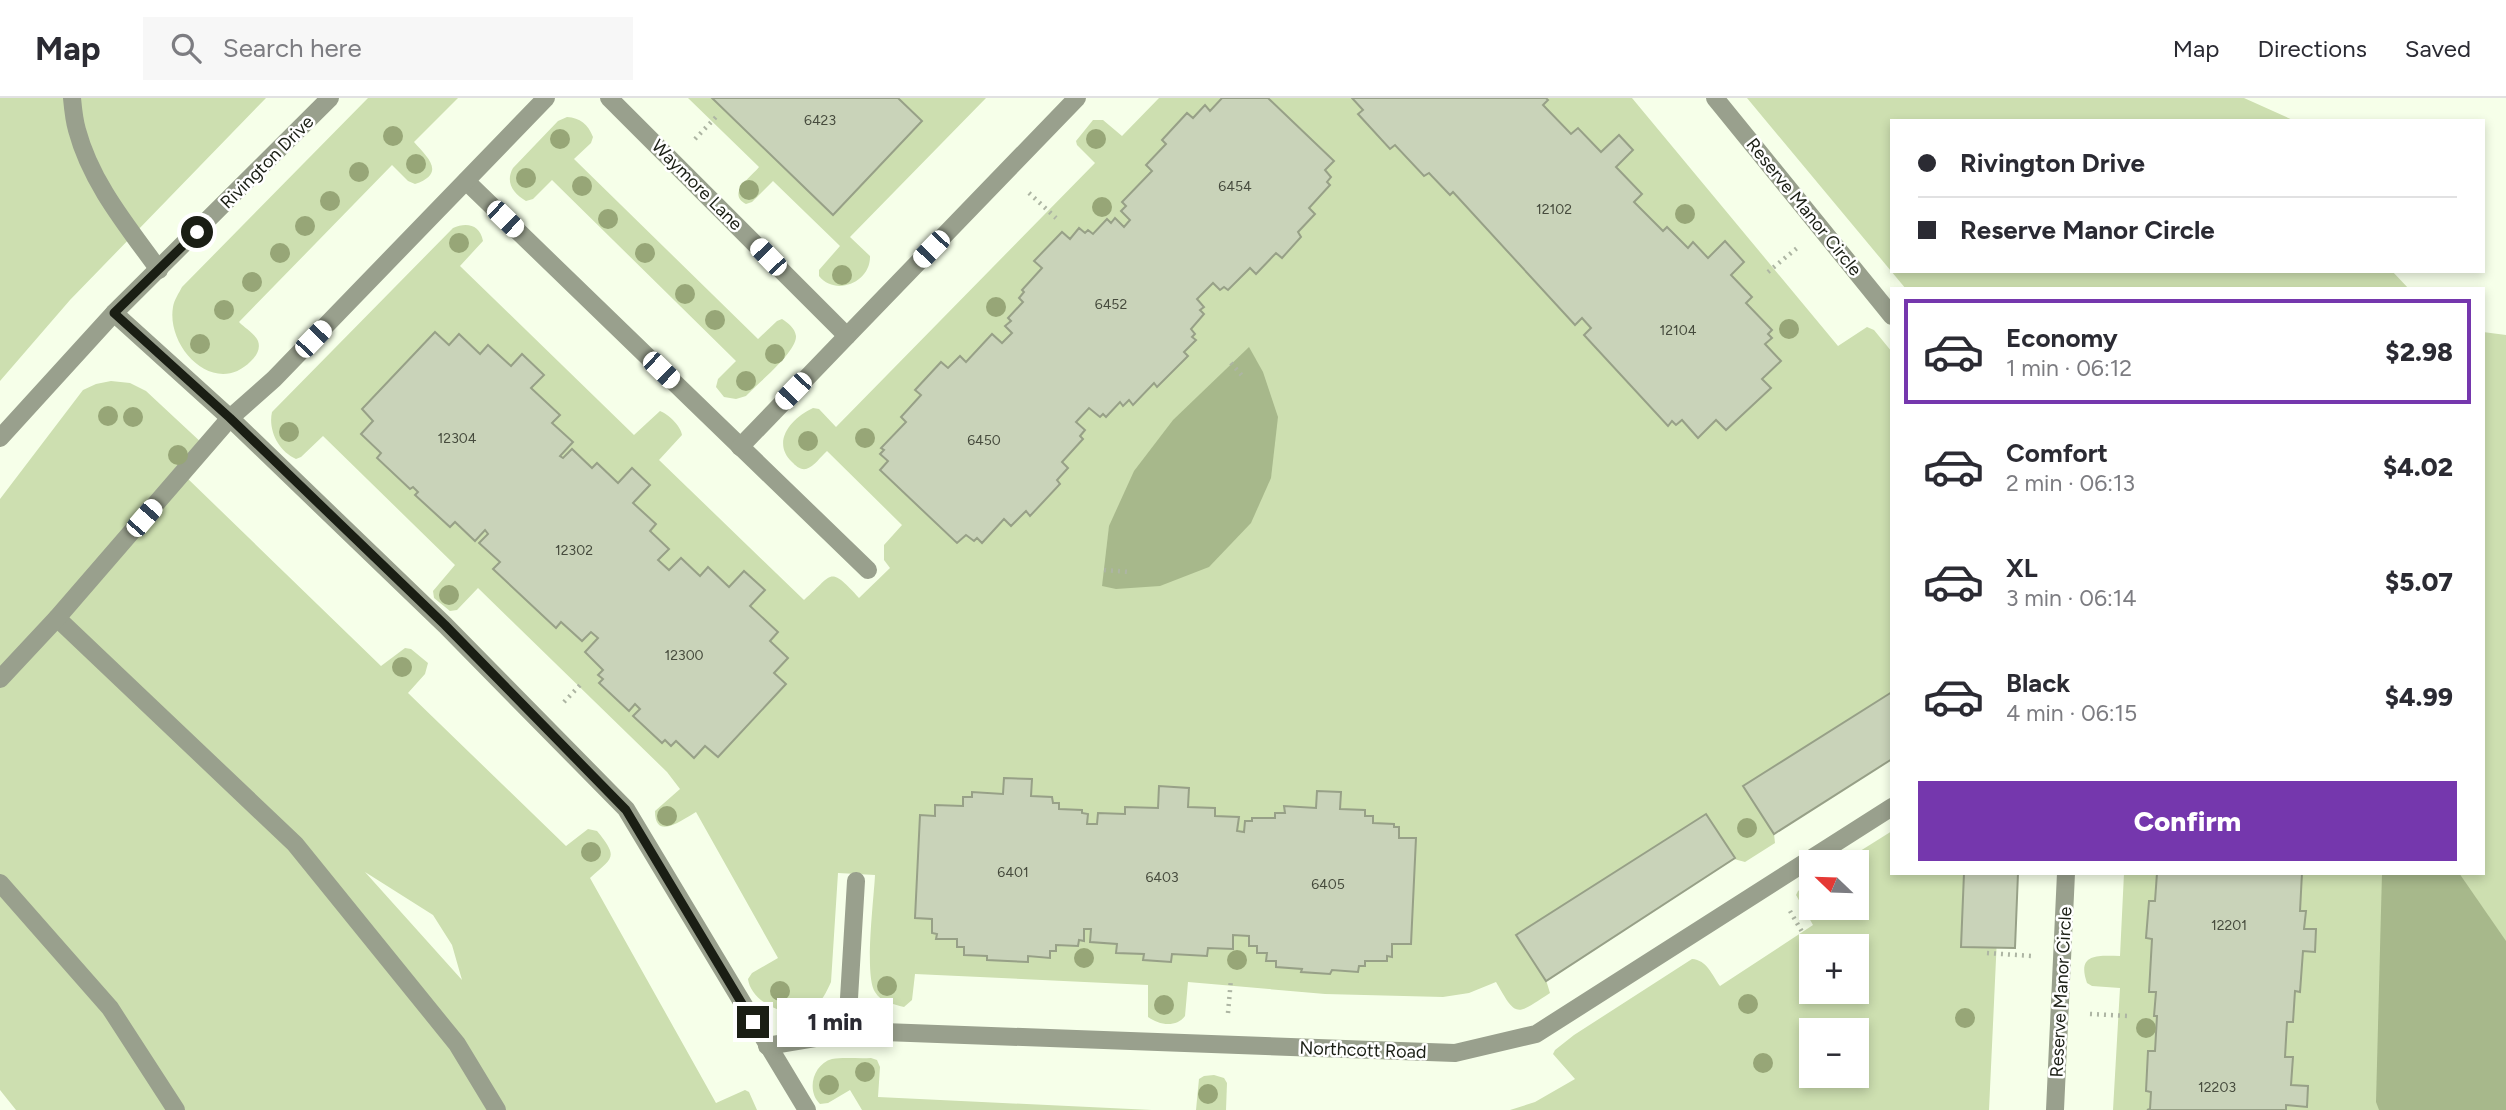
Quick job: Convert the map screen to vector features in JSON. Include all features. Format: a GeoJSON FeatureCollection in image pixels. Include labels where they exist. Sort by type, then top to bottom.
{"type":"FeatureCollection","features":[{"type":"Feature","properties":{"kind":"street"},"geometry":{"type":"LineString","coordinates":[[72,98],[76,130],[92,169],[114,208],[159,270]]}},
{"type":"Feature","properties":{"kind":"street","name":"Rivington Drive"},"geometry":{"type":"LineString","coordinates":[[0,438],[114,313],[330,98]]}},
{"type":"Feature","properties":{"kind":"street"},"geometry":{"type":"LineString","coordinates":[[0,679],[57,618],[230,418],[274,379],[547,98]]}},
{"type":"Feature","properties":{"kind":"street","name":"Waymore Lane"},"geometry":{"type":"LineString","coordinates":[[610,98],[846,336]]}},
{"type":"Feature","properties":{"kind":"street"},"geometry":{"type":"LineString","coordinates":[[740,447],[1077,98]]}},
{"type":"Feature","properties":{"kind":"street","name":"Reserve Manor Circle"},"geometry":{"type":"LineString","coordinates":[[1716,98],[1890,314]]}},
{"type":"Feature","properties":{"kind":"street"},"geometry":{"type":"LineString","coordinates":[[466,181],[868,570]]}},
{"type":"Feature","properties":{"kind":"street"},"geometry":{"type":"LineString","coordinates":[[114,313],[230,418],[445,625],[626,810],[807,1110]]}},
{"type":"Feature","properties":{"kind":"street"},"geometry":{"type":"LineString","coordinates":[[57,618],[295,844],[457,1044],[497,1110]]}},
{"type":"Feature","properties":{"kind":"street","name":"Northcott Road"},"geometry":{"type":"LineString","coordinates":[[767,1046],[857,1031],[1455,1053],[1536,1034],[1890,808]]}},
{"type":"Feature","properties":{"kind":"street","name":"Reserve Manor Circle"},"geometry":{"type":"LineString","coordinates":[[2055,1110],[2066,875]]}},
{"type":"Feature","properties":{"kind":"street"},"geometry":{"type":"LineString","coordinates":[[847,1032],[856,881]]}},
{"type":"Feature","properties":{"kind":"street"},"geometry":{"type":"LineString","coordinates":[[0,883],[110,1008],[176,1110]]}},
{"type":"Feature","properties":{"kind":"path"},"geometry":{"type":"LineString","coordinates":[[1231,363],[1244,378]]}},
{"type":"Feature","properties":{"kind":"path"},"geometry":{"type":"LineString","coordinates":[[1104,570],[1129,572]]}},
{"type":"Feature","properties":{"kind":"path"},"geometry":{"type":"LineString","coordinates":[[1987,953],[2062,958]]}},
{"type":"Feature","properties":{"kind":"shaded area"},"geometry":{"type":"Polygon","coordinates":[[[0,98],[266,98],[70,300],[0,381],[0,98]]]}},
{"type":"Feature","properties":{"kind":"shaded area"},"geometry":{"type":"Polygon","coordinates":[[[368,98],[458,98],[414,142],[431,164],[430,175],[415,184],[408,181],[392,165],[239,322],[252,333],[259,344],[251,361],[237,371],[223,374],[209,371],[185,352],[177,338],[173,323],[174,304],[182,287],[368,98]]]}},
{"type":"Feature","properties":{"kind":"shaded area"},"geometry":{"type":"Polygon","coordinates":[[[688,98],[986,98],[850,237],[870,256],[869,265],[859,279],[843,286],[826,282],[819,276],[819,270],[840,246],[773,181],[752,202],[746,204],[740,200],[739,191],[759,167],[688,98]]]}},
{"type":"Feature","properties":{"kind":"shaded area"},"geometry":{"type":"Polygon","coordinates":[[[1159,98],[1632,98],[1838,346],[1867,327],[1874,330],[1890,350],[1890,760],[1774,834],[1775,843],[1745,862],[1734,859],[1546,980],[1550,993],[1524,1009],[1513,1008],[1496,982],[1469,993],[1443,997],[1325,994],[1188,982],[1185,1016],[1177,1022],[1167,1024],[1148,1017],[1148,985],[915,974],[912,1000],[904,1007],[881,998],[872,983],[870,954],[875,875],[838,873],[831,982],[823,997],[811,1008],[783,1011],[764,1002],[751,988],[748,979],[752,973],[778,958],[696,812],[671,826],[660,825],[656,820],[655,811],[680,789],[667,772],[478,588],[457,610],[450,611],[434,598],[433,591],[455,565],[323,436],[296,459],[284,451],[273,433],[272,412],[453,228],[472,226],[479,231],[483,241],[460,266],[634,435],[660,411],[674,421],[682,435],[659,460],[804,600],[831,577],[841,580],[859,598],[890,568],[884,560],[884,545],[902,525],[827,451],[806,469],[792,462],[783,447],[786,431],[797,418],[813,408],[819,409],[836,427],[1095,163],[1076,141],[1093,120],[1103,120],[1122,136],[1159,98]]]}},
{"type":"Feature","properties":{"kind":"shaded area"},"geometry":{"type":"Polygon","coordinates":[[[1747,98],[2244,98],[2291,119],[1890,119],[1890,270],[1747,98]]]}},
{"type":"Feature","properties":{"kind":"shaded area"},"geometry":{"type":"Polygon","coordinates":[[[567,117],[583,122],[593,137],[591,143],[574,159],[758,339],[782,319],[794,331],[795,343],[790,350],[776,368],[746,396],[736,399],[724,397],[716,387],[718,379],[736,361],[552,180],[533,199],[526,201],[514,191],[510,182],[513,168],[558,121],[567,117]]]}},
{"type":"Feature","properties":{"kind":"shaded area"},"geometry":{"type":"Polygon","coordinates":[[[1893,273],[2394,273],[2407,287],[1904,287],[1893,273]]]}},
{"type":"Feature","properties":{"kind":"shaded area"},"geometry":{"type":"Polygon","coordinates":[[[2485,332],[2506,335],[2506,1110],[2113,1110],[2120,988],[2092,986],[2087,983],[2084,973],[2087,961],[2092,958],[2120,956],[2124,875],[2485,875],[2485,332]]]}},
{"type":"Feature","properties":{"kind":"shaded area"},"geometry":{"type":"Polygon","coordinates":[[[1249,347],[1263,372],[1278,417],[1271,478],[1251,523],[1209,567],[1160,586],[1116,589],[1102,586],[1109,526],[1134,471],[1173,420],[1249,347]]]}},
{"type":"Feature","properties":{"kind":"shaded area"},"geometry":{"type":"Polygon","coordinates":[[[111,381],[130,383],[146,391],[204,445],[185,476],[381,666],[405,648],[411,649],[428,663],[425,674],[408,693],[566,846],[588,829],[597,831],[611,852],[604,866],[590,878],[716,1103],[745,1090],[749,1092],[757,1110],[16,1110],[0,1090],[0,499],[83,390],[111,381]],[[365,872],[462,980],[452,945],[433,915],[365,872]]]}},
{"type":"Feature","properties":{"kind":"shaded area"},"geometry":{"type":"Polygon","coordinates":[[[1890,832],[1890,875],[2000,875],[1989,1110],[1510,1110],[1535,1102],[1575,1079],[1553,1054],[1555,1050],[1692,959],[1702,962],[1720,986],[1799,934],[1799,1004],[1869,1004],[1869,934],[1799,934],[1813,925],[1810,920],[1869,920],[1869,850],[1862,850],[1890,832]]]}},
{"type":"Feature","properties":{"kind":"shaded area"},"geometry":{"type":"Polygon","coordinates":[[[2382,875],[2460,875],[2506,941],[2506,1110],[2379,1110],[2376,1102],[2382,875]]]}},
{"type":"Feature","properties":{"kind":"shaded area"},"geometry":{"type":"Polygon","coordinates":[[[832,1059],[877,1060],[880,1067],[878,1097],[1152,1110],[862,1110],[850,1090],[828,1103],[820,1104],[813,1092],[813,1085],[820,1066],[832,1059]]]}},
{"type":"Feature","properties":{"kind":"shaded area"},"geometry":{"type":"Polygon","coordinates":[[[1214,1075],[1224,1078],[1227,1083],[1226,1110],[1196,1110],[1199,1079],[1214,1075]]]}},
{"type":"Feature","properties":{"kind":"building"},"geometry":{"type":"Polygon","coordinates":[[[712,98],[898,98],[922,121],[833,215],[712,98]]]}},
{"type":"Feature","properties":{"kind":"building"},"geometry":{"type":"Polygon","coordinates":[[[1222,98],[1268,98],[1334,161],[1325,170],[1331,177],[1327,182],[1330,185],[1309,208],[1315,214],[1298,232],[1301,237],[1282,258],[1276,253],[1256,274],[1250,268],[1228,290],[1224,287],[1220,290],[1213,283],[1197,299],[1204,307],[1200,310],[1204,314],[1191,329],[1195,334],[1192,337],[1196,340],[1184,352],[1188,356],[1157,387],[1154,383],[1133,405],[1129,400],[1123,406],[1120,402],[1106,417],[1103,414],[1100,417],[1089,408],[1076,422],[1085,430],[1080,436],[1083,439],[1062,462],[1068,468],[1057,480],[1060,484],[1030,516],[1026,511],[1011,526],[1004,519],[982,543],[977,538],[974,541],[966,535],[957,543],[880,470],[888,461],[880,454],[884,450],[881,448],[906,422],[901,417],[921,395],[915,390],[941,362],[948,368],[960,356],[966,362],[992,334],[1002,343],[1012,333],[1005,326],[1011,321],[1008,318],[1023,302],[1019,298],[1024,292],[1022,290],[1042,268],[1034,261],[1062,232],[1070,239],[1079,228],[1085,233],[1088,230],[1093,234],[1107,219],[1111,223],[1115,218],[1124,227],[1130,220],[1121,211],[1126,206],[1122,202],[1152,171],[1146,165],[1166,144],[1162,140],[1187,113],[1193,118],[1205,105],[1210,111],[1222,98]]]}},
{"type":"Feature","properties":{"kind":"building"},"geometry":{"type":"Polygon","coordinates":[[[1352,98],[1546,98],[1548,100],[1543,105],[1571,134],[1578,128],[1601,152],[1619,135],[1633,150],[1616,167],[1642,194],[1634,202],[1663,231],[1667,227],[1688,248],[1693,242],[1708,258],[1725,241],[1744,262],[1731,275],[1752,297],[1746,303],[1772,330],[1768,334],[1772,338],[1765,344],[1781,361],[1762,379],[1771,388],[1726,430],[1716,420],[1698,438],[1682,420],[1676,425],[1672,421],[1668,426],[1584,335],[1591,328],[1582,318],[1575,325],[1453,192],[1450,195],[1429,173],[1424,176],[1395,145],[1390,149],[1358,114],[1363,110],[1352,98]]]}},
{"type":"Feature","properties":{"kind":"building"},"geometry":{"type":"Polygon","coordinates":[[[435,332],[449,345],[459,334],[480,354],[488,345],[511,366],[522,354],[544,375],[531,388],[560,415],[552,423],[573,442],[560,456],[563,458],[572,449],[592,468],[597,463],[618,483],[632,468],[650,485],[633,503],[656,524],[650,531],[669,549],[658,560],[669,570],[681,558],[700,576],[708,567],[729,587],[744,571],[765,590],[750,606],[778,632],[770,641],[788,658],[774,673],[786,684],[718,757],[705,746],[694,758],[676,741],[671,746],[665,740],[662,743],[633,716],[640,709],[635,704],[629,711],[599,683],[603,679],[598,675],[603,670],[585,652],[598,638],[591,632],[582,641],[561,622],[556,628],[493,569],[500,562],[479,543],[488,534],[485,530],[475,541],[455,522],[450,527],[415,495],[418,492],[413,487],[410,489],[377,458],[381,453],[361,434],[373,421],[362,409],[435,332]]]}},
{"type":"Feature","properties":{"kind":"building"},"geometry":{"type":"Polygon","coordinates":[[[1890,693],[1890,760],[1774,834],[1743,786],[1890,693]]]}},
{"type":"Feature","properties":{"kind":"building"},"geometry":{"type":"Polygon","coordinates":[[[1004,778],[1032,779],[1031,796],[1052,797],[1053,803],[1059,803],[1059,809],[1082,810],[1082,813],[1088,814],[1087,824],[1097,824],[1098,813],[1125,814],[1125,807],[1158,808],[1159,786],[1189,788],[1188,807],[1215,808],[1215,816],[1239,817],[1237,831],[1244,832],[1245,821],[1252,821],[1252,818],[1275,818],[1275,813],[1285,813],[1284,806],[1316,808],[1317,791],[1341,792],[1340,809],[1365,810],[1365,816],[1373,816],[1373,823],[1394,824],[1394,827],[1399,827],[1399,838],[1416,838],[1411,944],[1392,944],[1392,957],[1387,956],[1387,961],[1365,961],[1365,966],[1359,966],[1358,972],[1332,970],[1330,974],[1276,967],[1276,961],[1266,961],[1267,953],[1257,953],[1257,946],[1249,946],[1249,936],[1233,935],[1233,949],[1208,948],[1207,956],[1172,954],[1171,962],[1143,960],[1144,954],[1116,953],[1117,944],[1090,942],[1091,929],[1084,929],[1084,941],[1079,940],[1078,946],[1056,945],[1056,951],[1050,951],[1050,958],[1028,956],[1028,962],[987,960],[987,956],[964,955],[964,947],[957,947],[957,939],[936,939],[937,934],[932,933],[932,919],[915,918],[920,815],[935,816],[935,805],[963,806],[963,797],[972,797],[972,792],[1003,794],[1004,778]]]}},
{"type":"Feature","properties":{"kind":"building"},"geometry":{"type":"Polygon","coordinates":[[[1706,814],[1735,858],[1546,981],[1516,935],[1706,814]]]}},
{"type":"Feature","properties":{"kind":"building"},"geometry":{"type":"Polygon","coordinates":[[[1964,875],[2018,875],[2015,948],[1961,947],[1964,875]]]}},
{"type":"Feature","properties":{"kind":"building"},"geometry":{"type":"Polygon","coordinates":[[[2157,875],[2302,875],[2300,911],[2306,911],[2304,929],[2316,929],[2315,952],[2303,951],[2300,992],[2295,991],[2293,1022],[2287,1022],[2285,1057],[2293,1057],[2291,1085],[2308,1086],[2307,1107],[2286,1105],[2286,1110],[2147,1110],[2150,1109],[2151,1092],[2146,1091],[2148,1051],[2155,1051],[2157,1016],[2154,1016],[2156,992],[2149,992],[2152,939],[2146,938],[2149,901],[2155,901],[2157,875]]]}},
{"type":"Feature","properties":{"kind":"route"},"geometry":{"type":"LineString","coordinates":[[197,232],[114,313],[230,418],[445,625],[626,810],[753,1022]]}}]}
